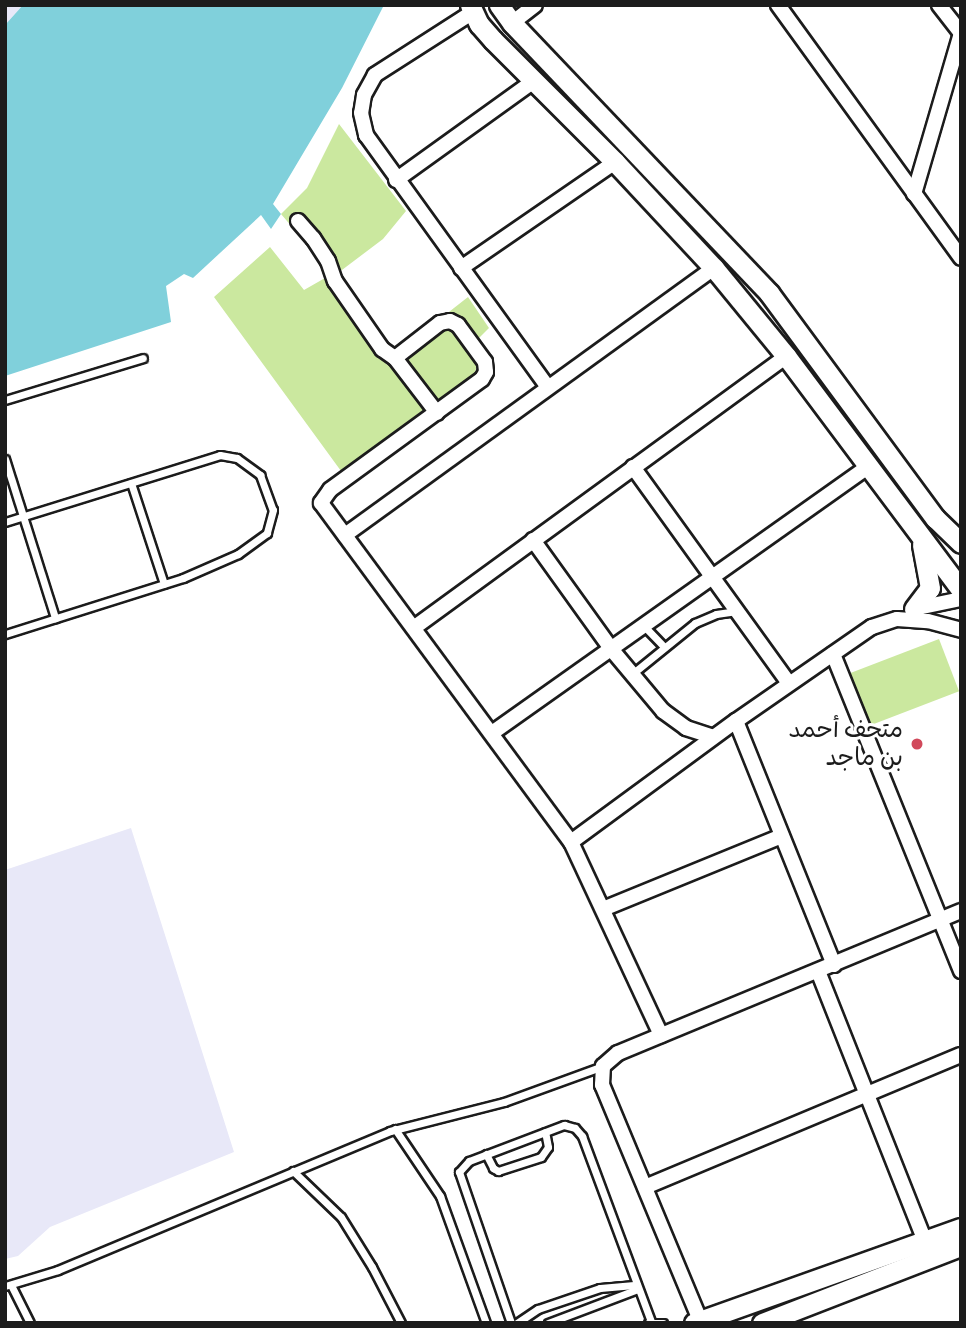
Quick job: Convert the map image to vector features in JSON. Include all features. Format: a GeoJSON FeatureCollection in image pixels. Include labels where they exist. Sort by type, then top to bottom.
{"type":"FeatureCollection","features":[{"type":"Feature","properties":{"kind":"street"},"geometry":{"type":"LineString","coordinates":[[499,5],[512,23],[769,293],[935,518],[961,543]]}},
{"type":"Feature","properties":{"kind":"street"},"geometry":{"type":"LineString","coordinates":[[512,23],[535,5]]}},
{"type":"Feature","properties":{"kind":"street"},"geometry":{"type":"LineString","coordinates":[[778,5],[961,258]]}},
{"type":"Feature","properties":{"kind":"street"},"geometry":{"type":"LineString","coordinates":[[914,194],[961,33],[939,5]]}},
{"type":"Feature","properties":{"kind":"street"},"geometry":{"type":"LineString","coordinates":[[548,387],[396,180],[366,135],[361,113],[364,95],[375,75],[471,8],[493,40],[615,162],[714,268],[786,356],[961,590]]}},
{"type":"Feature","properties":{"kind":"street"},"geometry":{"type":"LineString","coordinates":[[549,95],[566,79]]}},
{"type":"Feature","properties":{"kind":"street"},"geometry":{"type":"LineString","coordinates":[[396,180],[534,80]]}},
{"type":"Feature","properties":{"kind":"street"},"geometry":{"type":"LineString","coordinates":[[461,268],[615,162]]}},
{"type":"Feature","properties":{"kind":"street"},"geometry":{"type":"LineString","coordinates":[[298,221],[313,238],[328,261],[335,281],[382,349],[395,358],[438,413]]}},
{"type":"Feature","properties":{"kind":"street"},"geometry":{"type":"LineString","coordinates":[[345,535],[714,268]]}},
{"type":"Feature","properties":{"kind":"street"},"geometry":{"type":"LineString","coordinates":[[395,358],[440,323],[450,321],[458,325],[485,362],[486,372],[482,379],[323,498],[321,503],[571,842],[661,1035]]}},
{"type":"Feature","properties":{"kind":"street"},"geometry":{"type":"LineString","coordinates":[[415,627],[786,356]]}},
{"type":"Feature","properties":{"kind":"street"},"geometry":{"type":"LineString","coordinates":[[633,467],[789,683]]}},
{"type":"Feature","properties":{"kind":"street"},"geometry":{"type":"LineString","coordinates":[[492,733],[867,467]]}},
{"type":"Feature","properties":{"kind":"street"},"geometry":{"type":"LineString","coordinates":[[571,842],[789,683],[872,627],[897,619],[914,608],[930,588],[920,537]]}},
{"type":"Feature","properties":{"kind":"street"},"geometry":{"type":"LineString","coordinates":[[533,540],[632,674],[676,722],[713,737]]}},
{"type":"Feature","properties":{"kind":"street"},"geometry":{"type":"LineString","coordinates":[[914,608],[961,599]]}},
{"type":"Feature","properties":{"kind":"street"},"geometry":{"type":"LineString","coordinates":[[897,619],[928,621],[961,630]]}},
{"type":"Feature","properties":{"kind":"street"},"geometry":{"type":"LineString","coordinates":[[833,654],[961,971]]}},
{"type":"Feature","properties":{"kind":"street"},"geometry":{"type":"LineString","coordinates":[[736,721],[834,965]]}},
{"type":"Feature","properties":{"kind":"street"},"geometry":{"type":"LineString","coordinates":[[603,909],[782,836]]}},
{"type":"Feature","properties":{"kind":"street"},"geometry":{"type":"LineString","coordinates":[[961,911],[618,1053],[603,1066],[602,1085],[697,1322],[961,1228]]}},
{"type":"Feature","properties":{"kind":"street"},"geometry":{"type":"LineString","coordinates":[[818,971],[864,1093],[925,1241]]}},
{"type":"Feature","properties":{"kind":"street"},"geometry":{"type":"LineString","coordinates":[[645,1187],[864,1093],[961,1055]]}},
{"type":"Feature","properties":{"kind":"street"},"geometry":{"type":"LineString","coordinates":[[762,1323],[961,1246]]}},
{"type":"Feature","properties":{"kind":"lane"},"geometry":{"type":"LineString","coordinates":[[5,400],[144,358]]}},
{"type":"Feature","properties":{"kind":"lane"},"geometry":{"type":"LineString","coordinates":[[5,522],[220,455],[237,458],[250,465],[267,486],[273,510],[267,533],[238,554],[164,584],[5,634]]}},
{"type":"Feature","properties":{"kind":"lane"},"geometry":{"type":"LineString","coordinates":[[5,459],[55,618]]}},
{"type":"Feature","properties":{"kind":"lane"},"geometry":{"type":"LineString","coordinates":[[131,483],[164,584]]}},
{"type":"Feature","properties":{"kind":"lane"},"geometry":{"type":"LineString","coordinates":[[632,674],[695,623],[716,614],[737,611]]}},
{"type":"Feature","properties":{"kind":"lane"},"geometry":{"type":"LineString","coordinates":[[644,626],[664,647]]}},
{"type":"Feature","properties":{"kind":"lane"},"geometry":{"type":"LineString","coordinates":[[30,1323],[8,1285],[58,1270],[395,1129],[504,1102],[603,1066]]}},
{"type":"Feature","properties":{"kind":"lane"},"geometry":{"type":"LineString","coordinates":[[510,1323],[459,1177],[466,1162],[564,1125],[579,1131],[650,1322],[663,1323]]}},
{"type":"Feature","properties":{"kind":"lane"},"geometry":{"type":"LineString","coordinates":[[395,1129],[440,1196],[486,1323]]}},
{"type":"Feature","properties":{"kind":"lane"},"geometry":{"type":"LineString","coordinates":[[486,1154],[498,1171],[541,1157],[548,1147],[545,1132]]}},
{"type":"Feature","properties":{"kind":"lane"},"geometry":{"type":"LineString","coordinates":[[293,1171],[341,1217],[372,1266],[401,1323]]}},
{"type":"Feature","properties":{"kind":"lane"},"geometry":{"type":"LineString","coordinates":[[517,1323],[538,1309],[600,1288],[637,1287]]}},
{"type":"Feature","properties":{"kind":"lane"},"geometry":{"type":"LineString","coordinates":[[548,1323],[637,1287]]}},
{"type":"Feature","properties":{"kind":"shaded area"},"geometry":{"type":"Polygon","coordinates":[[[5,5],[23,5],[5,25],[5,5]]]}},
{"type":"Feature","properties":{"kind":"shaded area"},"geometry":{"type":"Polygon","coordinates":[[[131,828],[234,1152],[50,1227],[18,1256],[5,1259],[5,870],[131,828]]]}},
{"type":"Feature","properties":{"kind":"green space"},"geometry":{"type":"Polygon","coordinates":[[[339,124],[406,211],[383,239],[334,276],[281,214],[307,188],[339,124]]]}},
{"type":"Feature","properties":{"kind":"green space"},"geometry":{"type":"Polygon","coordinates":[[[270,247],[304,290],[325,278],[387,365],[396,366],[426,408],[341,471],[214,297],[270,247]]]}},
{"type":"Feature","properties":{"kind":"green space"},"geometry":{"type":"Polygon","coordinates":[[[468,297],[489,328],[471,346],[479,360],[474,375],[464,388],[460,384],[438,402],[404,357],[431,326],[468,297]]]}},
{"type":"Feature","properties":{"kind":"green space"},"geometry":{"type":"Polygon","coordinates":[[[939,639],[959,691],[867,727],[847,674],[939,639]]]}},
{"type":"Feature","properties":{"kind":"water"},"geometry":{"type":"Polygon","coordinates":[[[23,5],[384,5],[342,88],[273,204],[281,214],[271,229],[261,215],[193,278],[184,274],[166,286],[171,322],[5,376],[5,25],[23,5]]]}},
{"type":"Feature","properties":{"kind":"place","name":"متحف أحمد بن ماجد"},"geometry":{"type":"Point","coordinates":[917,744]}}]}
